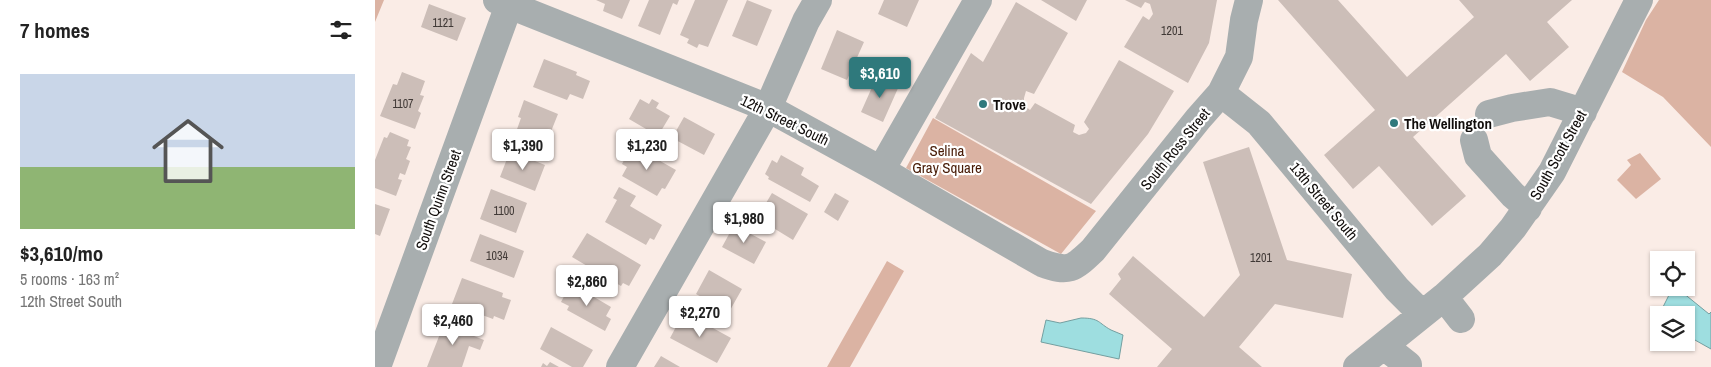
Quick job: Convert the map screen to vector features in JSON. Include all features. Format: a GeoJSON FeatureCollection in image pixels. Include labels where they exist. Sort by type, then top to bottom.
{"type":"FeatureCollection","features":[{"type":"Feature","properties":{"kind":"street"},"geometry":{"type":"LineString","coordinates":[[620,367],[768,108],[806,21],[818,0]]}},
{"type":"Feature","properties":{"kind":"street"},"geometry":{"type":"LineString","coordinates":[[881,170],[978,0]]}},
{"type":"Feature","properties":{"kind":"street","name":"South Ross Street"},"geometry":{"type":"LineString","coordinates":[[1059,270],[1076,266],[1093,250],[1221,93],[1239,57],[1249,0]]}},
{"type":"Feature","properties":{"kind":"street","name":"South Scott Street"},"geometry":{"type":"LineString","coordinates":[[1357,367],[1444,297],[1490,255],[1528,208],[1552,172],[1639,0]]}},
{"type":"Feature","properties":{"kind":"street","name":"12th Street South"},"geometry":{"type":"LineString","coordinates":[[503,3],[768,108],[881,170],[1042,263],[1059,270]]}},
{"type":"Feature","properties":{"kind":"street","name":"South Quinn Street"},"geometry":{"type":"LineString","coordinates":[[377,367],[503,3]]}},
{"type":"Feature","properties":{"kind":"street","name":"13th Street South"},"geometry":{"type":"LineString","coordinates":[[1221,93],[1259,123],[1397,288],[1422,314]]}},
{"type":"Feature","properties":{"kind":"street"},"geometry":{"type":"LineString","coordinates":[[1489,114],[1549,102],[1583,112]]}},
{"type":"Feature","properties":{"kind":"street"},"geometry":{"type":"LineString","coordinates":[[1474,140],[1478,156],[1513,195],[1528,208]]}},
{"type":"Feature","properties":{"kind":"street"},"geometry":{"type":"LineString","coordinates":[[1444,297],[1461,319]]}},
{"type":"Feature","properties":{"kind":"street"},"geometry":{"type":"LineString","coordinates":[[1384,346],[1409,365]]}},
{"type":"Feature","properties":{"kind":"green space"},"geometry":{"type":"Polygon","coordinates":[[[375,0],[384,0],[375,22],[375,0]]]}},
{"type":"Feature","properties":{"kind":"green space"},"geometry":{"type":"Polygon","coordinates":[[[1659,0],[1711,0],[1711,147],[1663,97],[1622,72],[1646,20],[1659,0]]]}},
{"type":"Feature","properties":{"kind":"green space","name":"Selina Gray Square"},"geometry":{"type":"Polygon","coordinates":[[[933,118],[1096,211],[1061,254],[906,168],[933,118]]]}},
{"type":"Feature","properties":{"kind":"green space"},"geometry":{"type":"Polygon","coordinates":[[[1640,153],[1661,179],[1636,199],[1617,180],[1631,165],[1627,160],[1640,153]]]}},
{"type":"Feature","properties":{"kind":"green space"},"geometry":{"type":"Polygon","coordinates":[[[887,261],[904,271],[850,367],[827,367],[887,261]]]}},
{"type":"Feature","properties":{"kind":"water"},"geometry":{"type":"Polygon","coordinates":[[[1668,296],[1687,296],[1709,314],[1711,312],[1711,349],[1695,340],[1695,306],[1664,306],[1668,296]]]}},
{"type":"Feature","properties":{"kind":"water"},"geometry":{"type":"Polygon","coordinates":[[[1081,318],[1095,320],[1123,335],[1119,359],[1041,342],[1046,320],[1060,323],[1081,318]]]}},
{"type":"Feature","properties":{"kind":"building"},"geometry":{"type":"Polygon","coordinates":[[[596,0],[630,0],[622,19],[603,11],[605,4],[596,0]]]}},
{"type":"Feature","properties":{"kind":"building"},"geometry":{"type":"Polygon","coordinates":[[[649,0],[679,0],[677,5],[673,3],[660,35],[638,26],[649,0]]]}},
{"type":"Feature","properties":{"kind":"building"},"geometry":{"type":"Polygon","coordinates":[[[695,0],[728,0],[708,47],[699,44],[697,48],[687,43],[689,39],[680,35],[695,0]]]}},
{"type":"Feature","properties":{"kind":"building"},"geometry":{"type":"Polygon","coordinates":[[[747,0],[772,10],[757,46],[732,36],[747,0]]]}},
{"type":"Feature","properties":{"kind":"building"},"geometry":{"type":"Polygon","coordinates":[[[884,0],[919,0],[907,27],[878,14],[884,0]]]}},
{"type":"Feature","properties":{"kind":"building"},"geometry":{"type":"Polygon","coordinates":[[[1041,0],[1087,0],[1076,21],[1041,0]]]}},
{"type":"Feature","properties":{"kind":"building"},"geometry":{"type":"Polygon","coordinates":[[[1125,0],[1217,0],[1209,43],[1188,83],[1124,47],[1143,16],[1149,20],[1153,14],[1150,4],[1145,2],[1141,8],[1125,0]]]}},
{"type":"Feature","properties":{"kind":"building","name":"The Wellington"},"geometry":{"type":"Polygon","coordinates":[[[1278,0],[1338,0],[1407,77],[1474,17],[1459,0],[1572,0],[1547,22],[1569,47],[1530,81],[1506,54],[1413,137],[1466,196],[1432,226],[1379,166],[1353,189],[1324,155],[1375,110],[1278,0]]]}},
{"type":"Feature","properties":{"kind":"building","name":"Trove"},"geometry":{"type":"Polygon","coordinates":[[[1016,2],[1068,33],[1034,94],[1026,91],[1024,105],[1030,110],[1035,103],[1075,125],[1073,132],[1079,135],[1086,133],[1089,129],[1084,122],[1119,60],[1174,91],[1148,134],[1091,204],[935,118],[971,53],[983,62],[1016,2]]]}},
{"type":"Feature","properties":{"kind":"building"},"geometry":{"type":"Polygon","coordinates":[[[429,4],[466,18],[457,41],[421,27],[429,4]]]}},
{"type":"Feature","properties":{"kind":"building"},"geometry":{"type":"Polygon","coordinates":[[[837,30],[864,42],[847,80],[821,69],[837,30]]]}},
{"type":"Feature","properties":{"kind":"building"},"geometry":{"type":"Polygon","coordinates":[[[544,59],[577,72],[576,75],[590,81],[583,99],[570,94],[567,100],[533,87],[544,59]]]}},
{"type":"Feature","properties":{"kind":"building"},"geometry":{"type":"Polygon","coordinates":[[[402,72],[425,81],[420,95],[424,96],[418,111],[421,113],[415,129],[380,116],[393,84],[397,85],[402,72]]]}},
{"type":"Feature","properties":{"kind":"building"},"geometry":{"type":"Polygon","coordinates":[[[877,76],[899,86],[883,122],[861,112],[877,76]]]}},
{"type":"Feature","properties":{"kind":"building"},"geometry":{"type":"Polygon","coordinates":[[[640,99],[649,104],[652,99],[659,103],[656,108],[670,116],[658,136],[629,119],[640,99]]]}},
{"type":"Feature","properties":{"kind":"building"},"geometry":{"type":"Polygon","coordinates":[[[524,100],[558,114],[546,144],[516,132],[521,118],[518,117],[524,100]]]}},
{"type":"Feature","properties":{"kind":"building"},"geometry":{"type":"Polygon","coordinates":[[[684,117],[715,134],[704,155],[672,138],[684,117]]]}},
{"type":"Feature","properties":{"kind":"building"},"geometry":{"type":"Polygon","coordinates":[[[390,132],[409,140],[407,146],[411,147],[406,159],[410,161],[405,175],[400,173],[398,179],[402,180],[396,196],[375,188],[375,160],[384,137],[387,138],[390,132]]]}},
{"type":"Feature","properties":{"kind":"building"},"geometry":{"type":"Polygon","coordinates":[[[632,145],[676,170],[665,189],[662,188],[657,196],[622,176],[627,167],[622,164],[632,145]]]}},
{"type":"Feature","properties":{"kind":"building"},"geometry":{"type":"Polygon","coordinates":[[[1249,147],[1287,260],[1352,274],[1343,318],[1275,304],[1239,347],[1262,367],[1157,367],[1172,349],[1109,294],[1121,279],[1118,274],[1133,256],[1204,317],[1240,275],[1203,162],[1249,147]]]}},
{"type":"Feature","properties":{"kind":"building"},"geometry":{"type":"Polygon","coordinates":[[[510,151],[545,165],[535,191],[500,177],[510,151]]]}},
{"type":"Feature","properties":{"kind":"building"},"geometry":{"type":"Polygon","coordinates":[[[781,155],[804,168],[801,175],[819,186],[810,202],[768,179],[769,177],[765,174],[772,160],[777,163],[781,155]]]}},
{"type":"Feature","properties":{"kind":"building"},"geometry":{"type":"Polygon","coordinates":[[[619,187],[636,196],[630,206],[662,225],[654,240],[650,238],[646,245],[605,222],[617,200],[613,198],[619,187]]]}},
{"type":"Feature","properties":{"kind":"building"},"geometry":{"type":"Polygon","coordinates":[[[491,189],[527,203],[516,233],[480,219],[491,189]]]}},
{"type":"Feature","properties":{"kind":"building"},"geometry":{"type":"Polygon","coordinates":[[[772,193],[808,214],[793,240],[757,218],[772,193]]]}},
{"type":"Feature","properties":{"kind":"building"},"geometry":{"type":"Polygon","coordinates":[[[835,193],[849,201],[838,221],[824,212],[835,193]]]}},
{"type":"Feature","properties":{"kind":"building"},"geometry":{"type":"Polygon","coordinates":[[[375,204],[390,209],[380,236],[375,234],[375,204]]]}},
{"type":"Feature","properties":{"kind":"building"},"geometry":{"type":"Polygon","coordinates":[[[734,225],[766,242],[754,264],[722,247],[734,225]]]}},
{"type":"Feature","properties":{"kind":"building"},"geometry":{"type":"Polygon","coordinates":[[[587,233],[641,265],[629,286],[623,283],[621,286],[572,257],[587,233]]]}},
{"type":"Feature","properties":{"kind":"building"},"geometry":{"type":"Polygon","coordinates":[[[480,234],[524,251],[514,278],[470,261],[480,234]]]}},
{"type":"Feature","properties":{"kind":"building"},"geometry":{"type":"Polygon","coordinates":[[[709,270],[742,289],[729,312],[696,294],[709,270]]]}},
{"type":"Feature","properties":{"kind":"building"},"geometry":{"type":"Polygon","coordinates":[[[462,278],[503,293],[502,297],[511,300],[504,320],[494,316],[493,319],[452,304],[462,278]]]}},
{"type":"Feature","properties":{"kind":"building"},"geometry":{"type":"Polygon","coordinates":[[[580,283],[591,289],[589,294],[611,307],[606,316],[611,319],[605,331],[567,310],[569,306],[561,302],[568,289],[574,292],[580,283]]]}},
{"type":"Feature","properties":{"kind":"building"},"geometry":{"type":"Polygon","coordinates":[[[684,312],[731,338],[717,363],[670,338],[684,312]]]}},
{"type":"Feature","properties":{"kind":"building"},"geometry":{"type":"Polygon","coordinates":[[[445,321],[475,332],[474,336],[484,340],[480,350],[469,346],[462,367],[427,367],[445,321]]]}},
{"type":"Feature","properties":{"kind":"building"},"geometry":{"type":"Polygon","coordinates":[[[551,327],[593,350],[583,367],[572,367],[540,349],[551,327]]]}},
{"type":"Feature","properties":{"kind":"building"},"geometry":{"type":"Polygon","coordinates":[[[661,356],[680,367],[654,367],[661,356]]]}},
{"type":"Feature","properties":{"kind":"building"},"geometry":{"type":"Polygon","coordinates":[[[550,362],[559,367],[541,367],[543,363],[547,366],[550,362]]]}},
{"type":"Feature","properties":{"kind":"place","name":"Trove"},"geometry":{"type":"Point","coordinates":[983,104]}},
{"type":"Feature","properties":{"kind":"place","name":"The Wellington"},"geometry":{"type":"Point","coordinates":[1394,123]}}]}
